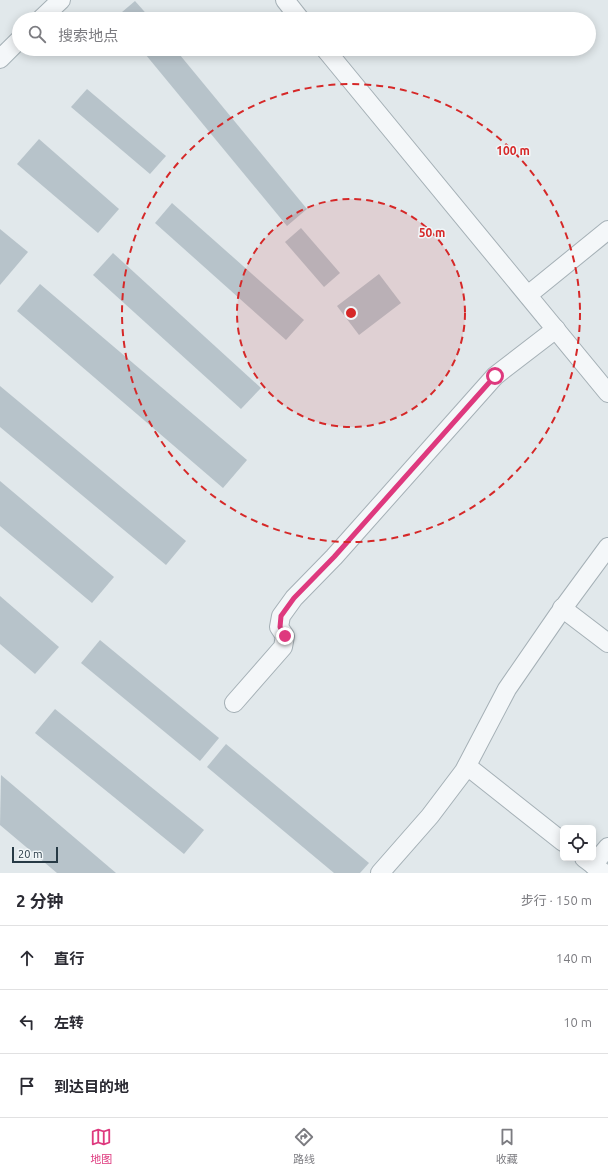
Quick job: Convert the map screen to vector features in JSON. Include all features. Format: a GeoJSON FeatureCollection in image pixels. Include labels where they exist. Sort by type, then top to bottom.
{"type":"FeatureCollection","features":[{"type":"Feature","properties":{"kind":"street"},"geometry":{"type":"LineString","coordinates":[[49,12],[61,0]]}},
{"type":"Feature","properties":{"kind":"street"},"geometry":{"type":"LineString","coordinates":[[285,0],[294,12]]}},
{"type":"Feature","properties":{"kind":"street"},"geometry":{"type":"LineString","coordinates":[[0,59],[12,47]]}},
{"type":"Feature","properties":{"kind":"street"},"geometry":{"type":"LineString","coordinates":[[331,56],[608,393]]}},
{"type":"Feature","properties":{"kind":"street"},"geometry":{"type":"LineString","coordinates":[[528,295],[608,230]]}},
{"type":"Feature","properties":{"kind":"street"},"geometry":{"type":"LineString","coordinates":[[234,703],[283,647],[285,636],[280,627],[281,616],[294,598],[334,557],[495,376],[556,329]]}},
{"type":"Feature","properties":{"kind":"street"},"geometry":{"type":"LineString","coordinates":[[380,873],[430,816],[467,766],[507,689],[562,608],[608,547]]}},
{"type":"Feature","properties":{"kind":"street"},"geometry":{"type":"LineString","coordinates":[[562,608],[608,643]]}},
{"type":"Feature","properties":{"kind":"street"},"geometry":{"type":"LineString","coordinates":[[467,766],[560,840]]}},
{"type":"Feature","properties":{"kind":"street"},"geometry":{"type":"LineString","coordinates":[[593,865],[608,846]]}},
{"type":"Feature","properties":{"kind":"building"},"geometry":{"type":"Polygon","coordinates":[[[135,1],[145,12],[122,12],[135,1]]]}},
{"type":"Feature","properties":{"kind":"building"},"geometry":{"type":"Polygon","coordinates":[[[147,56],[181,56],[307,209],[287,226],[147,56]]]}},
{"type":"Feature","properties":{"kind":"building"},"geometry":{"type":"Polygon","coordinates":[[[87,89],[166,156],[150,174],[71,107],[87,89]]]}},
{"type":"Feature","properties":{"kind":"building"},"geometry":{"type":"Polygon","coordinates":[[[39,139],[119,209],[98,233],[17,164],[39,139]]]}},
{"type":"Feature","properties":{"kind":"building"},"geometry":{"type":"Polygon","coordinates":[[[172,203],[304,320],[286,340],[155,223],[172,203]]]}},
{"type":"Feature","properties":{"kind":"building"},"geometry":{"type":"Polygon","coordinates":[[[301,228],[340,273],[324,287],[285,242],[301,228]]]}},
{"type":"Feature","properties":{"kind":"building"},"geometry":{"type":"Polygon","coordinates":[[[0,229],[28,252],[0,285],[0,229]]]}},
{"type":"Feature","properties":{"kind":"building"},"geometry":{"type":"Polygon","coordinates":[[[113,253],[261,388],[241,409],[93,275],[113,253]]]}},
{"type":"Feature","properties":{"kind":"building"},"geometry":{"type":"Polygon","coordinates":[[[379,274],[401,303],[359,335],[337,306],[379,274]]]}},
{"type":"Feature","properties":{"kind":"building"},"geometry":{"type":"Polygon","coordinates":[[[40,284],[247,460],[223,488],[17,311],[40,284]]]}},
{"type":"Feature","properties":{"kind":"building"},"geometry":{"type":"Polygon","coordinates":[[[0,386],[186,541],[166,565],[0,427],[0,386]]]}},
{"type":"Feature","properties":{"kind":"building"},"geometry":{"type":"Polygon","coordinates":[[[0,481],[114,577],[92,603],[0,526],[0,481]]]}},
{"type":"Feature","properties":{"kind":"building"},"geometry":{"type":"Polygon","coordinates":[[[0,596],[59,647],[35,674],[0,644],[0,596]]]}},
{"type":"Feature","properties":{"kind":"building"},"geometry":{"type":"Polygon","coordinates":[[[100,640],[219,738],[200,761],[81,663],[100,640]]]}},
{"type":"Feature","properties":{"kind":"building"},"geometry":{"type":"Polygon","coordinates":[[[55,709],[204,830],[184,854],[35,733],[55,709]]]}},
{"type":"Feature","properties":{"kind":"building"},"geometry":{"type":"Polygon","coordinates":[[[226,744],[369,863],[360,873],[334,873],[207,767],[226,744]]]}},
{"type":"Feature","properties":{"kind":"building"},"geometry":{"type":"Polygon","coordinates":[[[1,775],[116,873],[57,873],[0,825],[1,775]]]}},
{"type":"Feature","properties":{"kind":"route"},"geometry":{"type":"LineString","coordinates":[[285,636],[280,627],[281,616],[294,598],[334,557],[495,376]]}}]}
